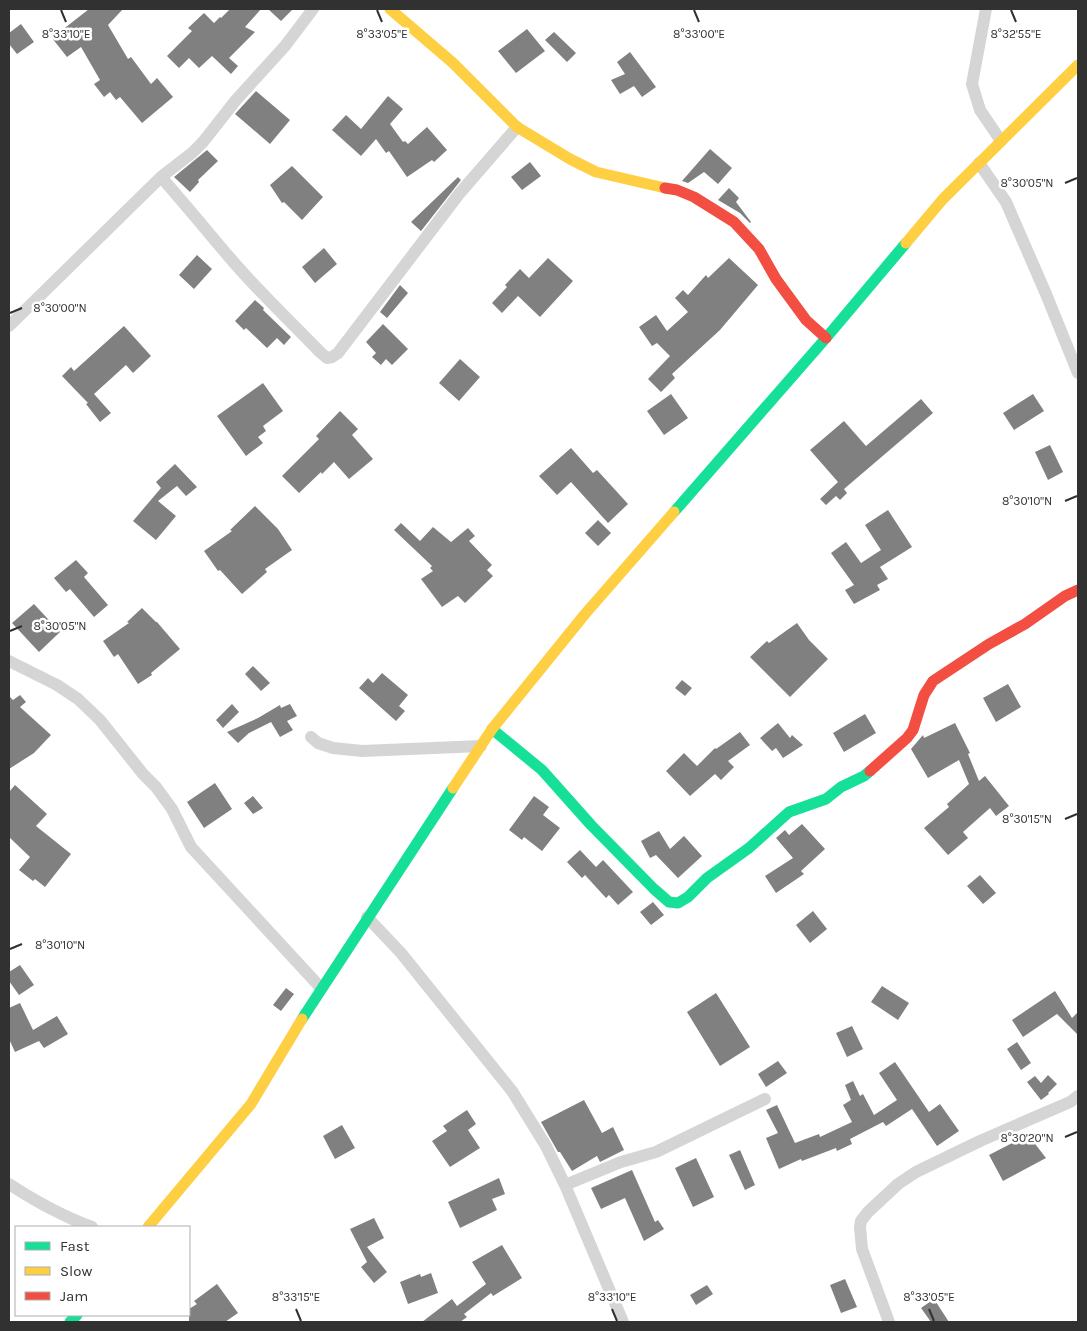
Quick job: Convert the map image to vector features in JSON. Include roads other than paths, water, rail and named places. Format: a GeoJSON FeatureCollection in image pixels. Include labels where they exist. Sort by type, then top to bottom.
{"type":"FeatureCollection","features":[{"type":"Feature","properties":{"kind":"street"},"geometry":{"type":"LineString","coordinates":[[9,326],[161,177],[203,142],[313,9]]}},
{"type":"Feature","properties":{"kind":"street"},"geometry":{"type":"LineString","coordinates":[[390,9],[453,63],[517,127],[570,159],[596,172],[677,190],[694,197],[726,217],[751,239],[776,279],[806,320],[826,338]]}},
{"type":"Feature","properties":{"kind":"street"},"geometry":{"type":"LineString","coordinates":[[986,9],[972,84],[980,110],[1001,141]]}},
{"type":"Feature","properties":{"kind":"street"},"geometry":{"type":"LineString","coordinates":[[149,1226],[251,1104],[321,988],[492,729],[585,614],[826,338],[943,199],[1078,65]]}},
{"type":"Feature","properties":{"kind":"street"},"geometry":{"type":"LineString","coordinates":[[161,177],[207,229],[230,259],[327,358],[338,353],[459,194],[517,127]]}},
{"type":"Feature","properties":{"kind":"street"},"geometry":{"type":"LineString","coordinates":[[979,162],[1006,202],[1078,373]]}},
{"type":"Feature","properties":{"kind":"street"},"geometry":{"type":"LineString","coordinates":[[492,729],[542,770],[591,825],[660,894],[669,902],[678,903],[688,897],[707,878],[749,848],[789,812],[826,799],[841,787],[864,776],[907,738],[913,730],[924,695],[933,681],[1065,596],[1078,590]]}},
{"type":"Feature","properties":{"kind":"street"},"geometry":{"type":"LineString","coordinates":[[9,662],[56,685],[78,699],[100,720],[166,802],[191,846],[321,988]]}},
{"type":"Feature","properties":{"kind":"street"},"geometry":{"type":"LineString","coordinates":[[311,737],[318,743],[333,748],[362,751],[481,746]]}},
{"type":"Feature","properties":{"kind":"street"},"geometry":{"type":"LineString","coordinates":[[367,917],[407,961],[512,1090],[546,1146],[565,1185],[622,1322]]}},
{"type":"Feature","properties":{"kind":"street"},"geometry":{"type":"LineString","coordinates":[[565,1185],[621,1162],[656,1152],[765,1099]]}},
{"type":"Feature","properties":{"kind":"street"},"geometry":{"type":"LineString","coordinates":[[889,1322],[862,1249],[860,1227],[861,1221],[868,1212],[898,1184],[916,1172],[1076,1100]]}},
{"type":"Feature","properties":{"kind":"street"},"geometry":{"type":"LineString","coordinates":[[9,1184],[74,1221],[89,1226]]}}]}
